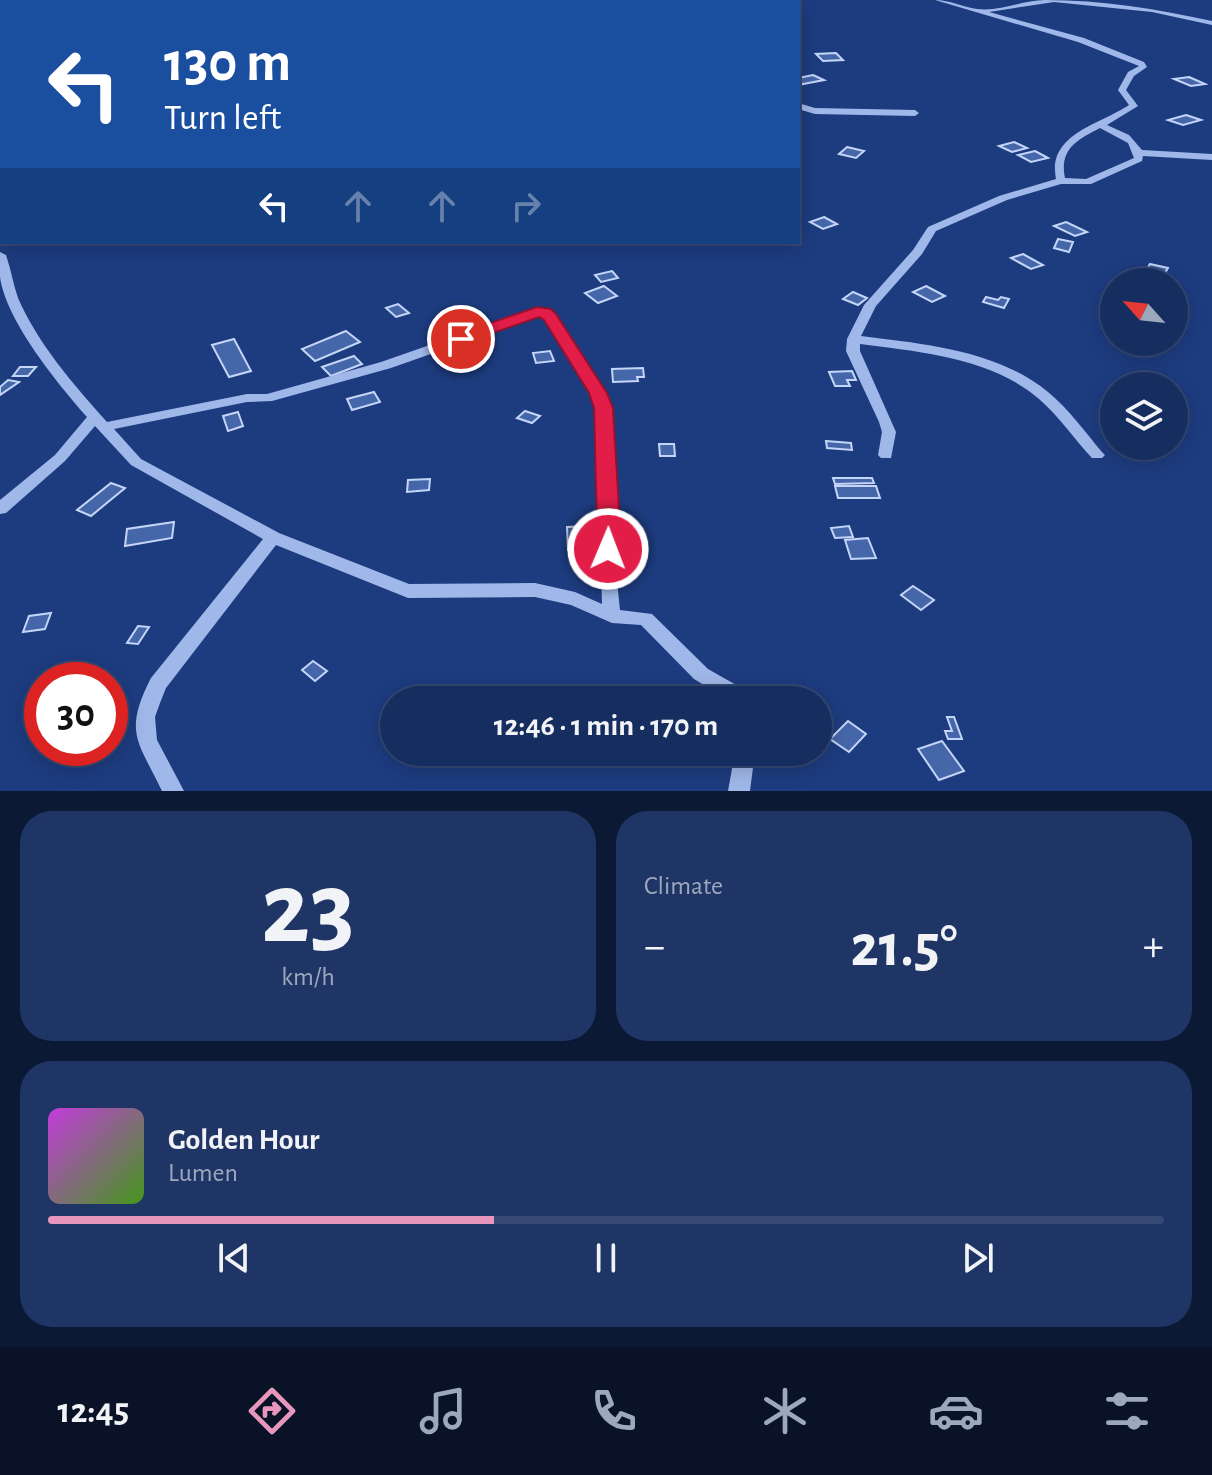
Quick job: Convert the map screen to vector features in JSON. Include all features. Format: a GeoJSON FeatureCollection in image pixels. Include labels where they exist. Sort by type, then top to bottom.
{"type":"FeatureCollection","features":[{"type":"Feature","properties":{"kind":"street"},"geometry":{"type":"LineString","coordinates":[[938,0],[1081,40],[1141,64],[1143,67],[1131,74],[1122,90],[1134,106],[1077,137],[1060,153],[1058,173],[1061,181]]}},
{"type":"Feature","properties":{"kind":"street"},"geometry":{"type":"LineString","coordinates":[[973,11],[993,11],[1054,0],[1152,10],[1212,23]]}},
{"type":"Feature","properties":{"kind":"street"},"geometry":{"type":"LineString","coordinates":[[800,106],[821,111],[915,113]]}},
{"type":"Feature","properties":{"kind":"street"},"geometry":{"type":"LineString","coordinates":[[1100,125],[1129,138],[1140,153]]}},
{"type":"Feature","properties":{"kind":"street"},"geometry":{"type":"LineString","coordinates":[[1140,153],[1212,157]]}},
{"type":"Feature","properties":{"kind":"street"},"geometry":{"type":"LineString","coordinates":[[886,455],[889,432],[853,351],[853,339],[870,305],[918,252],[932,229],[1003,198],[1061,181],[1087,182],[1136,162],[1140,153]]}},
{"type":"Feature","properties":{"kind":"street"},"geometry":{"type":"LineString","coordinates":[[0,255],[5,294],[50,364],[136,462],[273,537],[408,591],[535,590],[575,599],[612,616],[646,619],[701,674],[721,686]]}},
{"type":"Feature","properties":{"kind":"street"},"geometry":{"type":"LineString","coordinates":[[0,509],[99,423],[247,398],[267,398],[386,365],[537,312],[545,313],[598,393],[603,408],[609,525],[608,581],[612,616]]}},
{"type":"Feature","properties":{"kind":"street"},"geometry":{"type":"LineString","coordinates":[[853,339],[955,356],[1019,379],[1043,395],[1097,455]]}},
{"type":"Feature","properties":{"kind":"street"},"geometry":{"type":"LineString","coordinates":[[173,791],[143,737],[145,710],[158,684],[273,537]]}},
{"type":"Feature","properties":{"kind":"street"},"geometry":{"type":"LineString","coordinates":[[739,791],[743,766]]}},
{"type":"Feature","properties":{"kind":"building"},"geometry":{"type":"Polygon","coordinates":[[[836,53],[843,60],[823,61],[816,54],[836,53]]]}},
{"type":"Feature","properties":{"kind":"building"},"geometry":{"type":"Polygon","coordinates":[[[813,75],[824,80],[800,85],[800,78],[813,75]]]}},
{"type":"Feature","properties":{"kind":"building"},"geometry":{"type":"Polygon","coordinates":[[[1189,77],[1205,84],[1191,86],[1174,79],[1189,77]]]}},
{"type":"Feature","properties":{"kind":"building"},"geometry":{"type":"Polygon","coordinates":[[[1186,115],[1201,120],[1183,125],[1168,120],[1186,115]]]}},
{"type":"Feature","properties":{"kind":"building"},"geometry":{"type":"Polygon","coordinates":[[[1014,142],[1027,148],[1012,152],[999,146],[1014,142]]]}},
{"type":"Feature","properties":{"kind":"building"},"geometry":{"type":"Polygon","coordinates":[[[847,147],[864,151],[856,158],[839,154],[847,147]]]}},
{"type":"Feature","properties":{"kind":"building"},"geometry":{"type":"Polygon","coordinates":[[[1035,151],[1048,158],[1031,162],[1018,155],[1035,151]]]}},
{"type":"Feature","properties":{"kind":"building"},"geometry":{"type":"Polygon","coordinates":[[[824,217],[837,224],[823,229],[810,222],[824,217]]]}},
{"type":"Feature","properties":{"kind":"building"},"geometry":{"type":"Polygon","coordinates":[[[1066,222],[1087,232],[1075,236],[1054,226],[1066,222]]]}},
{"type":"Feature","properties":{"kind":"building"},"geometry":{"type":"Polygon","coordinates":[[[1058,239],[1073,242],[1069,252],[1054,248],[1058,239]]]}},
{"type":"Feature","properties":{"kind":"building"},"geometry":{"type":"Polygon","coordinates":[[[1023,254],[1043,265],[1031,269],[1011,258],[1023,254]]]}},
{"type":"Feature","properties":{"kind":"building"},"geometry":{"type":"Polygon","coordinates":[[[1150,264],[1168,268],[1148,268],[1150,264]]]}},
{"type":"Feature","properties":{"kind":"building"},"geometry":{"type":"Polygon","coordinates":[[[612,271],[618,278],[601,282],[595,275],[612,271]]]}},
{"type":"Feature","properties":{"kind":"building"},"geometry":{"type":"Polygon","coordinates":[[[604,286],[617,296],[598,303],[585,293],[604,286]]]}},
{"type":"Feature","properties":{"kind":"building"},"geometry":{"type":"Polygon","coordinates":[[[926,286],[945,296],[932,302],[913,292],[926,286]]]}},
{"type":"Feature","properties":{"kind":"building"},"geometry":{"type":"Polygon","coordinates":[[[853,292],[867,298],[858,305],[843,299],[853,292]]]}},
{"type":"Feature","properties":{"kind":"building"},"geometry":{"type":"Polygon","coordinates":[[[986,297],[1009,299],[1004,308],[983,302],[986,297]]]}},
{"type":"Feature","properties":{"kind":"building"},"geometry":{"type":"Polygon","coordinates":[[[398,304],[409,313],[396,317],[386,308],[398,304]]]}},
{"type":"Feature","properties":{"kind":"building"},"geometry":{"type":"Polygon","coordinates":[[[346,331],[360,342],[315,361],[302,349],[346,331]]]}},
{"type":"Feature","properties":{"kind":"building"},"geometry":{"type":"Polygon","coordinates":[[[234,339],[251,371],[229,377],[212,345],[234,339]]]}},
{"type":"Feature","properties":{"kind":"building"},"geometry":{"type":"Polygon","coordinates":[[[550,351],[554,361],[536,363],[533,353],[550,351]]]}},
{"type":"Feature","properties":{"kind":"building"},"geometry":{"type":"Polygon","coordinates":[[[354,356],[362,364],[331,376],[322,367],[354,356]]]}},
{"type":"Feature","properties":{"kind":"building"},"geometry":{"type":"Polygon","coordinates":[[[20,367],[36,367],[28,376],[13,376],[20,367]]]}},
{"type":"Feature","properties":{"kind":"building"},"geometry":{"type":"Polygon","coordinates":[[[643,368],[644,377],[637,377],[638,381],[613,382],[612,369],[643,368]]]}},
{"type":"Feature","properties":{"kind":"building"},"geometry":{"type":"Polygon","coordinates":[[[852,371],[856,380],[847,380],[850,386],[835,386],[829,372],[852,371]]]}},
{"type":"Feature","properties":{"kind":"building"},"geometry":{"type":"Polygon","coordinates":[[[8,380],[19,382],[0,395],[0,387],[8,380]]]}},
{"type":"Feature","properties":{"kind":"building"},"geometry":{"type":"Polygon","coordinates":[[[374,392],[380,402],[352,410],[347,399],[374,392]]]}},
{"type":"Feature","properties":{"kind":"building"},"geometry":{"type":"Polygon","coordinates":[[[525,411],[540,416],[532,423],[517,418],[525,411]]]}},
{"type":"Feature","properties":{"kind":"building"},"geometry":{"type":"Polygon","coordinates":[[[238,412],[243,426],[228,431],[223,416],[238,412]]]}},
{"type":"Feature","properties":{"kind":"building"},"geometry":{"type":"Polygon","coordinates":[[[826,441],[851,443],[852,450],[827,448],[826,441]]]}},
{"type":"Feature","properties":{"kind":"building"},"geometry":{"type":"Polygon","coordinates":[[[659,444],[674,444],[675,456],[660,456],[659,444]]]}},
{"type":"Feature","properties":{"kind":"building"},"geometry":{"type":"Polygon","coordinates":[[[833,478],[872,478],[874,483],[835,484],[833,478]]]}},
{"type":"Feature","properties":{"kind":"building"},"geometry":{"type":"Polygon","coordinates":[[[430,479],[429,490],[407,492],[408,480],[430,479]]]}},
{"type":"Feature","properties":{"kind":"building"},"geometry":{"type":"Polygon","coordinates":[[[111,483],[125,488],[91,516],[77,510],[111,483]]]}},
{"type":"Feature","properties":{"kind":"building"},"geometry":{"type":"Polygon","coordinates":[[[835,486],[876,486],[880,498],[838,498],[835,486]]]}},
{"type":"Feature","properties":{"kind":"building"},"geometry":{"type":"Polygon","coordinates":[[[174,522],[172,538],[125,546],[127,529],[174,522]]]}},
{"type":"Feature","properties":{"kind":"building"},"geometry":{"type":"Polygon","coordinates":[[[592,526],[594,549],[568,550],[567,527],[592,526]]]}},
{"type":"Feature","properties":{"kind":"building"},"geometry":{"type":"Polygon","coordinates":[[[849,526],[853,537],[835,538],[831,528],[849,526]]]}},
{"type":"Feature","properties":{"kind":"building"},"geometry":{"type":"Polygon","coordinates":[[[868,538],[876,558],[851,559],[845,540],[868,538]]]}},
{"type":"Feature","properties":{"kind":"building"},"geometry":{"type":"Polygon","coordinates":[[[913,586],[934,600],[921,610],[901,595],[913,586]]]}},
{"type":"Feature","properties":{"kind":"building"},"geometry":{"type":"Polygon","coordinates":[[[51,613],[45,629],[23,632],[29,616],[51,613]]]}},
{"type":"Feature","properties":{"kind":"building"},"geometry":{"type":"Polygon","coordinates":[[[138,626],[149,627],[138,644],[127,643],[138,626]]]}},
{"type":"Feature","properties":{"kind":"building"},"geometry":{"type":"Polygon","coordinates":[[[313,661],[327,671],[315,681],[302,670],[313,661]]]}},
{"type":"Feature","properties":{"kind":"building"},"geometry":{"type":"Polygon","coordinates":[[[947,717],[954,717],[962,739],[948,739],[945,731],[952,731],[947,717]]]}},
{"type":"Feature","properties":{"kind":"building"},"geometry":{"type":"Polygon","coordinates":[[[848,721],[866,734],[849,752],[832,740],[848,721]]]}},
{"type":"Feature","properties":{"kind":"building"},"geometry":{"type":"Polygon","coordinates":[[[942,741],[964,771],[939,780],[918,749],[942,741]]]}},
{"type":"Feature","properties":{"kind":"route"},"geometry":{"type":"LineString","coordinates":[[461,339],[537,312],[551,317],[598,393],[603,408],[608,549]]}}]}
